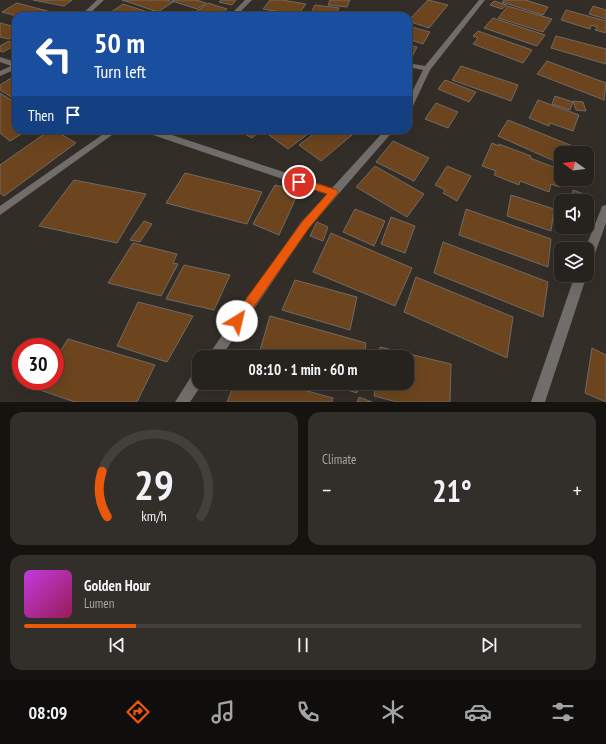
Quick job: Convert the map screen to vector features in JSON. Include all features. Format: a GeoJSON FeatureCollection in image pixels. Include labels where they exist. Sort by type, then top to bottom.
{"type":"FeatureCollection","features":[{"type":"Feature","properties":{"kind":"street"},"geometry":{"type":"LineString","coordinates":[[88,12],[101,0]]}},
{"type":"Feature","properties":{"kind":"street"},"geometry":{"type":"LineString","coordinates":[[236,12],[249,0]]}},
{"type":"Feature","properties":{"kind":"street"},"geometry":{"type":"LineString","coordinates":[[412,100],[427,69],[482,0]]}},
{"type":"Feature","properties":{"kind":"street"},"geometry":{"type":"LineString","coordinates":[[0,59],[12,64]]}},
{"type":"Feature","properties":{"kind":"street"},"geometry":{"type":"LineString","coordinates":[[412,66],[427,69]]}},
{"type":"Feature","properties":{"kind":"street"},"geometry":{"type":"LineString","coordinates":[[0,74],[12,68]]}},
{"type":"Feature","properties":{"kind":"street"},"geometry":{"type":"LineString","coordinates":[[0,211],[109,134]]}},
{"type":"Feature","properties":{"kind":"street"},"geometry":{"type":"LineString","coordinates":[[159,134],[334,193]]}},
{"type":"Feature","properties":{"kind":"street"},"geometry":{"type":"LineString","coordinates":[[218,350],[305,225],[386,134]]}},
{"type":"Feature","properties":{"kind":"street"},"geometry":{"type":"LineString","coordinates":[[593,242],[606,209]]}},
{"type":"Feature","properties":{"kind":"street"},"geometry":{"type":"LineString","coordinates":[[538,402],[579,282]]}},
{"type":"Feature","properties":{"kind":"street"},"geometry":{"type":"LineString","coordinates":[[182,402],[192,387]]}},
{"type":"Feature","properties":{"kind":"building"},"geometry":{"type":"Polygon","coordinates":[[[33,0],[72,0],[64,6],[33,0]]]}},
{"type":"Feature","properties":{"kind":"building"},"geometry":{"type":"Polygon","coordinates":[[[122,0],[167,0],[173,2],[158,12],[122,0]]]}},
{"type":"Feature","properties":{"kind":"building"},"geometry":{"type":"Polygon","coordinates":[[[196,0],[206,3],[197,9],[172,1],[196,0]]]}},
{"type":"Feature","properties":{"kind":"building"},"geometry":{"type":"Polygon","coordinates":[[[221,0],[236,0],[232,5],[219,2],[221,0]]]}},
{"type":"Feature","properties":{"kind":"building"},"geometry":{"type":"Polygon","coordinates":[[[270,0],[282,0],[306,4],[300,12],[280,12],[263,9],[270,0]]]}},
{"type":"Feature","properties":{"kind":"building"},"geometry":{"type":"Polygon","coordinates":[[[330,0],[350,0],[347,7],[328,5],[330,0]]]}},
{"type":"Feature","properties":{"kind":"building"},"geometry":{"type":"Polygon","coordinates":[[[428,0],[448,5],[429,28],[412,22],[412,17],[428,0]]]}},
{"type":"Feature","properties":{"kind":"building"},"geometry":{"type":"Polygon","coordinates":[[[504,0],[525,0],[548,7],[543,15],[502,2],[504,0]]]}},
{"type":"Feature","properties":{"kind":"building"},"geometry":{"type":"Polygon","coordinates":[[[494,1],[507,5],[502,9],[490,5],[494,1]]]}},
{"type":"Feature","properties":{"kind":"building"},"geometry":{"type":"Polygon","coordinates":[[[17,3],[51,12],[12,12],[12,15],[2,12],[17,3]]]}},
{"type":"Feature","properties":{"kind":"building"},"geometry":{"type":"Polygon","coordinates":[[[208,3],[227,9],[224,12],[197,11],[208,3]]]}},
{"type":"Feature","properties":{"kind":"building"},"geometry":{"type":"Polygon","coordinates":[[[123,4],[148,12],[111,12],[123,4]]]}},
{"type":"Feature","properties":{"kind":"building"},"geometry":{"type":"Polygon","coordinates":[[[315,5],[339,8],[337,12],[312,12],[315,5]]]}},
{"type":"Feature","properties":{"kind":"building"},"geometry":{"type":"Polygon","coordinates":[[[508,6],[552,19],[543,32],[498,18],[508,6]]]}},
{"type":"Feature","properties":{"kind":"building"},"geometry":{"type":"Polygon","coordinates":[[[593,6],[606,10],[606,19],[589,14],[593,6]]]}},
{"type":"Feature","properties":{"kind":"building"},"geometry":{"type":"Polygon","coordinates":[[[566,10],[606,21],[606,33],[595,30],[597,27],[591,25],[590,29],[561,20],[566,10]]]}},
{"type":"Feature","properties":{"kind":"building"},"geometry":{"type":"Polygon","coordinates":[[[493,18],[545,35],[537,46],[484,28],[493,18]]]}},
{"type":"Feature","properties":{"kind":"building"},"geometry":{"type":"Polygon","coordinates":[[[0,23],[12,26],[12,37],[9,39],[0,37],[0,23]]]}},
{"type":"Feature","properties":{"kind":"building"},"geometry":{"type":"Polygon","coordinates":[[[412,27],[430,32],[423,44],[412,40],[412,27]]]}},
{"type":"Feature","properties":{"kind":"building"},"geometry":{"type":"Polygon","coordinates":[[[478,31],[532,50],[523,63],[473,44],[478,38],[473,36],[478,31]]]}},
{"type":"Feature","properties":{"kind":"building"},"geometry":{"type":"Polygon","coordinates":[[[556,36],[606,49],[606,64],[551,48],[556,36]]]}},
{"type":"Feature","properties":{"kind":"building"},"geometry":{"type":"Polygon","coordinates":[[[9,41],[12,43],[12,47],[3,52],[0,51],[0,46],[9,41]]]}},
{"type":"Feature","properties":{"kind":"building"},"geometry":{"type":"Polygon","coordinates":[[[412,46],[417,47],[412,57],[412,46]]]}},
{"type":"Feature","properties":{"kind":"building"},"geometry":{"type":"Polygon","coordinates":[[[547,61],[606,83],[604,100],[537,74],[547,61]]]}},
{"type":"Feature","properties":{"kind":"building"},"geometry":{"type":"Polygon","coordinates":[[[461,66],[518,85],[511,101],[452,80],[461,66]]]}},
{"type":"Feature","properties":{"kind":"building"},"geometry":{"type":"Polygon","coordinates":[[[12,78],[12,98],[0,90],[0,85],[12,78]]]}},
{"type":"Feature","properties":{"kind":"building"},"geometry":{"type":"Polygon","coordinates":[[[445,80],[476,92],[469,102],[438,89],[445,80]]]}},
{"type":"Feature","properties":{"kind":"building"},"geometry":{"type":"Polygon","coordinates":[[[0,93],[12,100],[12,134],[21,134],[10,141],[0,133],[0,93]]]}},
{"type":"Feature","properties":{"kind":"building"},"geometry":{"type":"Polygon","coordinates":[[[555,96],[573,102],[570,110],[552,104],[555,96]]]}},
{"type":"Feature","properties":{"kind":"building"},"geometry":{"type":"Polygon","coordinates":[[[538,100],[579,115],[573,131],[550,123],[549,126],[529,118],[538,100]]]}},
{"type":"Feature","properties":{"kind":"building"},"geometry":{"type":"Polygon","coordinates":[[[573,101],[583,102],[586,111],[576,110],[573,101]]]}},
{"type":"Feature","properties":{"kind":"building"},"geometry":{"type":"Polygon","coordinates":[[[436,103],[458,112],[448,128],[425,119],[436,103]]]}},
{"type":"Feature","properties":{"kind":"building"},"geometry":{"type":"Polygon","coordinates":[[[508,120],[573,146],[554,146],[554,161],[498,136],[508,120]]]}},
{"type":"Feature","properties":{"kind":"building"},"geometry":{"type":"Polygon","coordinates":[[[44,134],[61,134],[76,143],[4,196],[0,193],[0,165],[44,134]]]}},
{"type":"Feature","properties":{"kind":"building"},"geometry":{"type":"Polygon","coordinates":[[[244,134],[256,134],[252,138],[244,134]]]}},
{"type":"Feature","properties":{"kind":"building"},"geometry":{"type":"Polygon","coordinates":[[[271,134],[308,134],[288,149],[269,135],[271,134]]]}},
{"type":"Feature","properties":{"kind":"building"},"geometry":{"type":"Polygon","coordinates":[[[314,134],[353,134],[321,161],[299,145],[314,134]]]}},
{"type":"Feature","properties":{"kind":"building"},"geometry":{"type":"Polygon","coordinates":[[[393,141],[429,158],[414,181],[376,162],[393,141]]]}},
{"type":"Feature","properties":{"kind":"building"},"geometry":{"type":"Polygon","coordinates":[[[492,143],[499,146],[499,144],[531,156],[530,158],[554,167],[554,185],[551,184],[549,192],[520,181],[519,185],[494,175],[496,171],[482,166],[492,143]]]}},
{"type":"Feature","properties":{"kind":"building"},"geometry":{"type":"Polygon","coordinates":[[[375,166],[424,194],[407,217],[356,187],[375,166]]]}},
{"type":"Feature","properties":{"kind":"building"},"geometry":{"type":"Polygon","coordinates":[[[447,166],[471,176],[457,201],[443,193],[445,190],[435,185],[447,166]]]}},
{"type":"Feature","properties":{"kind":"building"},"geometry":{"type":"Polygon","coordinates":[[[185,173],[262,192],[247,224],[166,203],[185,173]]]}},
{"type":"Feature","properties":{"kind":"building"},"geometry":{"type":"Polygon","coordinates":[[[74,180],[146,194],[117,243],[39,226],[74,180]]]}},
{"type":"Feature","properties":{"kind":"building"},"geometry":{"type":"Polygon","coordinates":[[[275,185],[299,191],[279,235],[253,224],[275,185]]]}},
{"type":"Feature","properties":{"kind":"building"},"geometry":{"type":"Polygon","coordinates":[[[573,190],[583,194],[572,194],[573,190]]]}},
{"type":"Feature","properties":{"kind":"building"},"geometry":{"type":"Polygon","coordinates":[[[511,195],[554,209],[551,231],[507,216],[511,195]]]}},
{"type":"Feature","properties":{"kind":"building"},"geometry":{"type":"Polygon","coordinates":[[[355,209],[385,221],[374,246],[343,232],[355,209]]]}},
{"type":"Feature","properties":{"kind":"building"},"geometry":{"type":"Polygon","coordinates":[[[466,209],[551,239],[548,267],[459,235],[466,209]]]}},
{"type":"Feature","properties":{"kind":"building"},"geometry":{"type":"Polygon","coordinates":[[[391,217],[415,226],[405,253],[381,244],[391,217]]]}},
{"type":"Feature","properties":{"kind":"building"},"geometry":{"type":"Polygon","coordinates":[[[144,221],[152,224],[140,242],[130,240],[144,221]]]}},
{"type":"Feature","properties":{"kind":"building"},"geometry":{"type":"Polygon","coordinates":[[[317,222],[328,227],[323,241],[310,236],[317,222]]]}},
{"type":"Feature","properties":{"kind":"building"},"geometry":{"type":"Polygon","coordinates":[[[331,233],[412,268],[395,306],[313,272],[331,233]]]}},
{"type":"Feature","properties":{"kind":"building"},"geometry":{"type":"Polygon","coordinates":[[[443,242],[548,282],[543,317],[434,273],[443,242]]]}},
{"type":"Feature","properties":{"kind":"building"},"geometry":{"type":"Polygon","coordinates":[[[133,243],[177,254],[173,263],[178,264],[161,296],[108,283],[133,243]]]}},
{"type":"Feature","properties":{"kind":"building"},"geometry":{"type":"Polygon","coordinates":[[[184,265],[230,275],[214,310],[166,299],[184,265]]]}},
{"type":"Feature","properties":{"kind":"building"},"geometry":{"type":"Polygon","coordinates":[[[416,277],[513,317],[507,358],[404,312],[416,277]]]}},
{"type":"Feature","properties":{"kind":"building"},"geometry":{"type":"Polygon","coordinates":[[[295,280],[357,297],[350,330],[282,310],[295,280]]]}},
{"type":"Feature","properties":{"kind":"building"},"geometry":{"type":"Polygon","coordinates":[[[138,302],[193,316],[167,362],[117,346],[138,302]]]}},
{"type":"Feature","properties":{"kind":"building"},"geometry":{"type":"Polygon","coordinates":[[[270,316],[366,343],[365,350],[260,350],[270,316]]]}},
{"type":"Feature","properties":{"kind":"building"},"geometry":{"type":"Polygon","coordinates":[[[68,339],[155,365],[137,402],[75,402],[40,390],[64,390],[64,345],[68,339]]]}},
{"type":"Feature","properties":{"kind":"building"},"geometry":{"type":"Polygon","coordinates":[[[380,347],[393,350],[380,350],[380,347]]]}},
{"type":"Feature","properties":{"kind":"building"},"geometry":{"type":"Polygon","coordinates":[[[592,348],[606,355],[606,402],[585,393],[592,348]]]}},
{"type":"Feature","properties":{"kind":"building"},"geometry":{"type":"Polygon","coordinates":[[[414,355],[451,364],[450,402],[397,402],[374,396],[375,390],[414,390],[414,355]]]}},
{"type":"Feature","properties":{"kind":"building"},"geometry":{"type":"Polygon","coordinates":[[[232,390],[304,390],[333,398],[332,402],[227,402],[232,390]]]}},
{"type":"Feature","properties":{"kind":"building"},"geometry":{"type":"Polygon","coordinates":[[[347,390],[358,390],[357,393],[347,390]]]}},
{"type":"Feature","properties":{"kind":"building"},"geometry":{"type":"Polygon","coordinates":[[[359,397],[372,402],[357,402],[359,397]]]}},
{"type":"Feature","properties":{"kind":"route"},"geometry":{"type":"LineString","coordinates":[[237,321],[305,225],[334,193],[299,182]]}}]}
